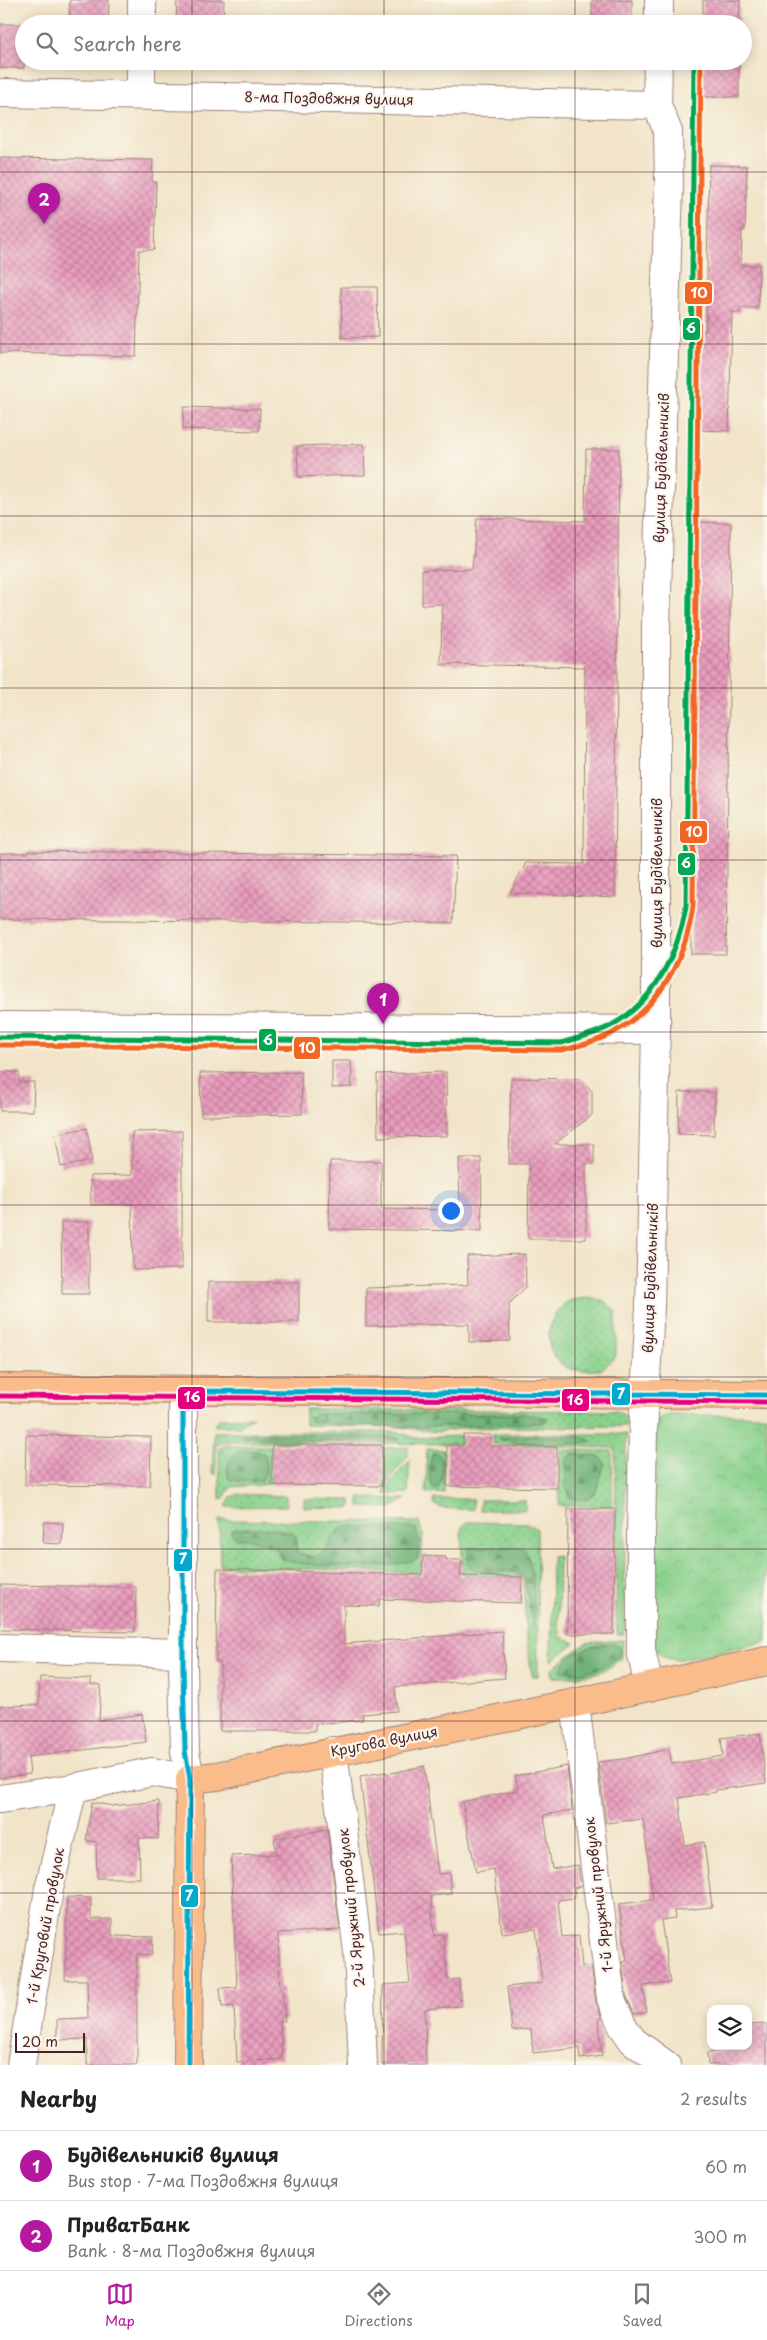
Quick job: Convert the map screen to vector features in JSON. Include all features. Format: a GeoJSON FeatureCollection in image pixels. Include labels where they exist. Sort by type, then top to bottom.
{"type":"FeatureCollection","features":[{"type":"Feature","properties":{"kind":"main road"},"geometry":{"type":"LineString","coordinates":[[0,1388],[767,1395]]}},
{"type":"Feature","properties":{"kind":"main road","name":"Кругова вулиця"},"geometry":{"type":"LineString","coordinates":[[190,1779],[575,1703],[767,1661]]}},
{"type":"Feature","properties":{"kind":"main road"},"geometry":{"type":"LineString","coordinates":[[188,2065],[190,1779]]}},
{"type":"Feature","properties":{"kind":"street"},"geometry":{"type":"LineString","coordinates":[[142,0],[142,15]]}},
{"type":"Feature","properties":{"kind":"street"},"geometry":{"type":"LineString","coordinates":[[659,0],[659,15]]}},
{"type":"Feature","properties":{"kind":"street"},"geometry":{"type":"LineString","coordinates":[[141,70],[141,94]]}},
{"type":"Feature","properties":{"kind":"street","name":"вулиця Будівельників"},"geometry":{"type":"LineString","coordinates":[[649,1687],[641,1650],[643,1431],[646,1394],[656,1030],[656,627],[668,183],[668,132],[657,105],[658,70]]}},
{"type":"Feature","properties":{"kind":"street","name":"8-ма Поздовжня вулиця"},"geometry":{"type":"LineString","coordinates":[[0,93],[141,94],[657,105]]}},
{"type":"Feature","properties":{"kind":"street"},"geometry":{"type":"LineString","coordinates":[[0,1026],[656,1030]]}},
{"type":"Feature","properties":{"kind":"street"},"geometry":{"type":"LineString","coordinates":[[183,1391],[183,1653],[185,1751],[190,1779]]}},
{"type":"Feature","properties":{"kind":"street"},"geometry":{"type":"LineString","coordinates":[[0,1648],[183,1653]]}},
{"type":"Feature","properties":{"kind":"street","name":"1-й Яружний провулок"},"geometry":{"type":"LineString","coordinates":[[575,1703],[611,1999],[622,2025],[633,2041],[666,2065]]}},
{"type":"Feature","properties":{"kind":"street","name":"2-й Яружний провулок"},"geometry":{"type":"LineString","coordinates":[[333,1752],[358,1952],[363,2065]]}},
{"type":"Feature","properties":{"kind":"street","name":"Кругова вулиця"},"geometry":{"type":"LineString","coordinates":[[0,1798],[73,1788],[152,1772],[190,1779]]}},
{"type":"Feature","properties":{"kind":"street","name":"1-й Круговий провулок"},"geometry":{"type":"LineString","coordinates":[[21,2065],[49,1889],[73,1788]]}},
{"type":"Feature","properties":{"kind":"green space"},"geometry":{"type":"Polygon","coordinates":[[[586,1298],[603,1300],[616,1311],[616,1356],[601,1370],[579,1370],[566,1367],[558,1361],[550,1344],[550,1325],[560,1308],[569,1301],[586,1298]]]}},
{"type":"Feature","properties":{"kind":"green space"},"geometry":{"type":"Polygon","coordinates":[[[305,1409],[616,1411],[628,1418],[631,1426],[464,1428],[438,1432],[399,1427],[305,1425],[305,1409]]]}},
{"type":"Feature","properties":{"kind":"green space"},"geometry":{"type":"Polygon","coordinates":[[[315,1414],[523,1414],[546,1417],[548,1420],[543,1423],[424,1427],[346,1426],[310,1421],[310,1417],[315,1414]]]}},
{"type":"Feature","properties":{"kind":"green space"},"geometry":{"type":"Polygon","coordinates":[[[670,1415],[767,1415],[767,1642],[676,1660],[663,1657],[654,1648],[655,1425],[659,1418],[670,1415]]]}},
{"type":"Feature","properties":{"kind":"green space"},"geometry":{"type":"Polygon","coordinates":[[[253,1417],[241,1426],[215,1426],[215,1422],[221,1418],[253,1417]]]}},
{"type":"Feature","properties":{"kind":"green space"},"geometry":{"type":"Polygon","coordinates":[[[214,1432],[399,1432],[415,1438],[461,1436],[461,1444],[226,1442],[216,1445],[216,1475],[212,1472],[214,1432]]]}},
{"type":"Feature","properties":{"kind":"green space"},"geometry":{"type":"Polygon","coordinates":[[[251,1434],[399,1437],[399,1440],[288,1440],[240,1437],[251,1434]]]}},
{"type":"Feature","properties":{"kind":"green space"},"geometry":{"type":"Polygon","coordinates":[[[493,1434],[626,1434],[624,1634],[617,1634],[615,1448],[493,1444],[493,1434]]]}},
{"type":"Feature","properties":{"kind":"green space"},"geometry":{"type":"Polygon","coordinates":[[[525,1436],[581,1437],[592,1441],[585,1443],[543,1444],[514,1442],[498,1438],[525,1436]]]}},
{"type":"Feature","properties":{"kind":"green space"},"geometry":{"type":"Polygon","coordinates":[[[225,1446],[271,1446],[271,1484],[231,1487],[224,1498],[220,1499],[219,1448],[225,1446]]]}},
{"type":"Feature","properties":{"kind":"green space"},"geometry":{"type":"Polygon","coordinates":[[[408,1447],[408,1456],[384,1486],[384,1448],[408,1447]]]}},
{"type":"Feature","properties":{"kind":"green space"},"geometry":{"type":"Polygon","coordinates":[[[427,1449],[444,1450],[444,1493],[426,1493],[427,1449]]]}},
{"type":"Feature","properties":{"kind":"green space"},"geometry":{"type":"Polygon","coordinates":[[[243,1450],[256,1451],[266,1455],[266,1471],[262,1480],[249,1482],[230,1480],[228,1475],[229,1462],[235,1454],[243,1450]]]}},
{"type":"Feature","properties":{"kind":"green space"},"geometry":{"type":"Polygon","coordinates":[[[560,1450],[612,1451],[612,1506],[559,1506],[560,1450]]]}},
{"type":"Feature","properties":{"kind":"green space"},"geometry":{"type":"Polygon","coordinates":[[[433,1453],[438,1453],[442,1461],[441,1482],[437,1490],[433,1489],[430,1476],[430,1461],[433,1453]]]}},
{"type":"Feature","properties":{"kind":"green space"},"geometry":{"type":"Polygon","coordinates":[[[571,1455],[601,1457],[605,1463],[596,1492],[586,1500],[570,1498],[565,1485],[566,1460],[571,1455]]]}},
{"type":"Feature","properties":{"kind":"green space"},"geometry":{"type":"Polygon","coordinates":[[[410,1460],[408,1493],[385,1494],[386,1487],[410,1460]]]}},
{"type":"Feature","properties":{"kind":"green space"},"geometry":{"type":"Polygon","coordinates":[[[239,1494],[286,1496],[287,1506],[226,1507],[231,1497],[239,1494]]]}},
{"type":"Feature","properties":{"kind":"green space"},"geometry":{"type":"Polygon","coordinates":[[[359,1498],[406,1499],[392,1508],[359,1507],[359,1498]]]}},
{"type":"Feature","properties":{"kind":"green space"},"geometry":{"type":"Polygon","coordinates":[[[304,1499],[351,1500],[351,1508],[304,1507],[304,1499]]]}},
{"type":"Feature","properties":{"kind":"green space"},"geometry":{"type":"Polygon","coordinates":[[[434,1499],[473,1499],[473,1510],[441,1508],[434,1504],[434,1499]]]}},
{"type":"Feature","properties":{"kind":"green space"},"geometry":{"type":"Polygon","coordinates":[[[480,1500],[525,1500],[525,1510],[480,1510],[480,1500]]]}},
{"type":"Feature","properties":{"kind":"green space"},"geometry":{"type":"Polygon","coordinates":[[[219,1520],[419,1522],[423,1535],[420,1573],[220,1566],[219,1520]]]}},
{"type":"Feature","properties":{"kind":"green space"},"geometry":{"type":"Polygon","coordinates":[[[467,1522],[526,1523],[537,1529],[538,1677],[532,1676],[526,1635],[523,1577],[463,1575],[461,1528],[467,1522]]]}},
{"type":"Feature","properties":{"kind":"green space"},"geometry":{"type":"Polygon","coordinates":[[[347,1526],[416,1528],[420,1543],[418,1558],[392,1565],[351,1567],[292,1562],[281,1559],[275,1547],[251,1539],[236,1539],[230,1531],[243,1528],[262,1528],[289,1532],[295,1536],[298,1553],[314,1557],[324,1551],[337,1532],[347,1526]]]}},
{"type":"Feature","properties":{"kind":"green space"},"geometry":{"type":"Polygon","coordinates":[[[469,1548],[523,1548],[530,1562],[534,1598],[533,1628],[525,1580],[512,1572],[480,1571],[473,1569],[467,1564],[469,1548]]]}},
{"type":"Feature","properties":{"kind":"green space"},"geometry":{"type":"Polygon","coordinates":[[[559,1556],[558,1624],[561,1637],[575,1643],[551,1661],[552,1557],[559,1556]]]}},
{"type":"Feature","properties":{"kind":"green space"},"geometry":{"type":"Polygon","coordinates":[[[623,1640],[622,1658],[607,1669],[581,1676],[553,1677],[550,1670],[586,1643],[623,1640]]]}},
{"type":"Feature","properties":{"kind":"green space"},"geometry":{"type":"Polygon","coordinates":[[[614,1644],[620,1647],[619,1655],[615,1660],[600,1668],[574,1673],[561,1670],[565,1663],[576,1653],[599,1645],[614,1644]]]}},
{"type":"Feature","properties":{"kind":"building"},"geometry":{"type":"Polygon","coordinates":[[[70,0],[109,0],[108,15],[69,15],[70,0]]]}},
{"type":"Feature","properties":{"kind":"building"},"geometry":{"type":"Polygon","coordinates":[[[177,0],[224,0],[223,15],[176,15],[177,0]]]}},
{"type":"Feature","properties":{"kind":"building"},"geometry":{"type":"Polygon","coordinates":[[[592,0],[632,0],[632,15],[592,15],[592,0]]]}},
{"type":"Feature","properties":{"kind":"building"},"geometry":{"type":"Polygon","coordinates":[[[703,0],[740,0],[739,15],[703,15],[703,0]]]}},
{"type":"Feature","properties":{"kind":"building"},"geometry":{"type":"Polygon","coordinates":[[[0,24],[15,24],[15,68],[0,68],[0,24]]]}},
{"type":"Feature","properties":{"kind":"building"},"geometry":{"type":"Polygon","coordinates":[[[702,70],[739,70],[739,97],[703,97],[702,70]]]}},
{"type":"Feature","properties":{"kind":"building"},"geometry":{"type":"Polygon","coordinates":[[[0,158],[153,160],[152,182],[156,182],[154,250],[139,250],[136,356],[0,353],[0,158]]]}},
{"type":"Feature","properties":{"kind":"building"},"geometry":{"type":"Polygon","coordinates":[[[709,165],[747,166],[745,230],[742,230],[741,265],[759,265],[758,308],[740,308],[740,313],[732,312],[729,431],[695,430],[696,331],[706,331],[709,165]]]}},
{"type":"Feature","properties":{"kind":"building"},"geometry":{"type":"Polygon","coordinates":[[[341,287],[377,287],[378,337],[342,338],[341,287]]]}},
{"type":"Feature","properties":{"kind":"building"},"geometry":{"type":"Polygon","coordinates":[[[184,407],[260,409],[259,431],[183,429],[184,407]]]}},
{"type":"Feature","properties":{"kind":"building"},"geometry":{"type":"Polygon","coordinates":[[[364,444],[365,475],[298,477],[297,446],[364,444]]]}},
{"type":"Feature","properties":{"kind":"building"},"geometry":{"type":"Polygon","coordinates":[[[586,449],[619,449],[615,897],[510,893],[526,863],[584,864],[585,667],[441,664],[442,604],[422,605],[422,570],[472,569],[477,518],[585,521],[586,449]]]}},
{"type":"Feature","properties":{"kind":"building"},"geometry":{"type":"Polygon","coordinates":[[[695,522],[731,523],[726,954],[691,954],[695,522]]]}},
{"type":"Feature","properties":{"kind":"building"},"geometry":{"type":"Polygon","coordinates":[[[29,851],[456,856],[453,923],[0,919],[0,853],[28,853],[29,851]]]}},
{"type":"Feature","properties":{"kind":"building"},"geometry":{"type":"Polygon","coordinates":[[[332,1061],[351,1061],[352,1087],[332,1088],[332,1061]]]}},
{"type":"Feature","properties":{"kind":"building"},"geometry":{"type":"Polygon","coordinates":[[[0,1072],[19,1072],[19,1082],[34,1082],[33,1111],[0,1111],[0,1072]]]}},
{"type":"Feature","properties":{"kind":"building"},"geometry":{"type":"Polygon","coordinates":[[[301,1072],[302,1114],[201,1116],[200,1073],[301,1072]]]}},
{"type":"Feature","properties":{"kind":"building"},"geometry":{"type":"Polygon","coordinates":[[[446,1072],[447,1136],[378,1137],[377,1074],[446,1072]]]}},
{"type":"Feature","properties":{"kind":"building"},"geometry":{"type":"Polygon","coordinates":[[[511,1078],[581,1079],[592,1091],[592,1115],[555,1144],[594,1144],[594,1164],[586,1164],[586,1239],[528,1239],[529,1164],[509,1164],[511,1078]]]}},
{"type":"Feature","properties":{"kind":"building"},"geometry":{"type":"Polygon","coordinates":[[[679,1092],[715,1092],[714,1135],[678,1134],[679,1092]]]}},
{"type":"Feature","properties":{"kind":"building"},"geometry":{"type":"Polygon","coordinates":[[[87,1128],[92,1161],[61,1167],[55,1134],[87,1128]]]}},
{"type":"Feature","properties":{"kind":"building"},"geometry":{"type":"Polygon","coordinates":[[[182,1131],[182,1269],[133,1270],[132,1204],[91,1205],[90,1176],[132,1175],[132,1132],[182,1131]]]}},
{"type":"Feature","properties":{"kind":"building"},"geometry":{"type":"Polygon","coordinates":[[[459,1158],[481,1158],[482,1231],[329,1229],[330,1161],[381,1161],[381,1209],[460,1210],[459,1158]]]}},
{"type":"Feature","properties":{"kind":"building"},"geometry":{"type":"Polygon","coordinates":[[[61,1222],[89,1222],[89,1294],[62,1294],[61,1222]]]}},
{"type":"Feature","properties":{"kind":"building"},"geometry":{"type":"Polygon","coordinates":[[[525,1254],[526,1287],[509,1304],[510,1341],[469,1342],[469,1324],[366,1326],[366,1288],[468,1285],[467,1256],[525,1254]]]}},
{"type":"Feature","properties":{"kind":"building"},"geometry":{"type":"Polygon","coordinates":[[[208,1282],[299,1282],[299,1322],[208,1322],[208,1282]]]}},
{"type":"Feature","properties":{"kind":"building"},"geometry":{"type":"Polygon","coordinates":[[[26,1435],[151,1437],[150,1486],[25,1485],[26,1435]]]}},
{"type":"Feature","properties":{"kind":"building"},"geometry":{"type":"Polygon","coordinates":[[[463,1435],[491,1435],[491,1446],[557,1447],[557,1488],[447,1486],[447,1445],[463,1445],[463,1435]]]}},
{"type":"Feature","properties":{"kind":"building"},"geometry":{"type":"Polygon","coordinates":[[[272,1445],[382,1445],[382,1486],[272,1485],[272,1445]]]}},
{"type":"Feature","properties":{"kind":"building"},"geometry":{"type":"Polygon","coordinates":[[[568,1509],[615,1509],[614,1634],[567,1634],[568,1509]]]}},
{"type":"Feature","properties":{"kind":"building"},"geometry":{"type":"Polygon","coordinates":[[[44,1522],[63,1523],[62,1544],[43,1543],[44,1522]]]}},
{"type":"Feature","properties":{"kind":"building"},"geometry":{"type":"Polygon","coordinates":[[[423,1556],[446,1557],[446,1560],[462,1560],[460,1576],[522,1577],[521,1603],[380,1599],[379,1606],[344,1605],[344,1644],[502,1631],[505,1678],[395,1687],[397,1711],[362,1714],[363,1720],[315,1724],[315,1731],[220,1731],[220,1662],[216,1662],[217,1569],[422,1575],[423,1556]]]}},
{"type":"Feature","properties":{"kind":"building"},"geometry":{"type":"Polygon","coordinates":[[[0,1585],[136,1587],[135,1632],[0,1629],[0,1585]]]}},
{"type":"Feature","properties":{"kind":"building"},"geometry":{"type":"Polygon","coordinates":[[[40,1677],[91,1679],[91,1685],[101,1685],[99,1720],[142,1714],[146,1742],[28,1757],[30,1774],[0,1778],[0,1706],[39,1705],[40,1677]]]}},
{"type":"Feature","properties":{"kind":"building"},"geometry":{"type":"Polygon","coordinates":[[[760,1733],[766,1783],[716,1790],[716,1792],[679,1798],[685,1845],[704,1842],[712,1907],[674,1911],[675,1918],[661,1920],[670,1983],[643,1986],[646,2012],[634,2014],[626,1995],[622,1962],[627,1961],[619,1904],[653,1900],[643,1819],[606,1823],[598,1762],[624,1759],[669,1749],[672,1764],[723,1756],[721,1738],[760,1733]]]}},
{"type":"Feature","properties":{"kind":"building"},"geometry":{"type":"Polygon","coordinates":[[[424,1766],[438,1874],[449,1873],[451,1894],[431,1896],[434,1936],[443,1935],[448,1980],[459,1979],[461,2006],[425,2009],[426,2065],[382,2065],[383,1985],[410,1983],[404,1931],[379,1933],[360,1776],[386,1772],[387,1774],[424,1766]]]}},
{"type":"Feature","properties":{"kind":"building"},"geometry":{"type":"Polygon","coordinates":[[[567,1766],[572,1810],[544,1815],[552,1869],[578,1865],[581,1886],[574,1888],[575,1898],[558,1900],[562,1937],[579,1935],[582,1967],[591,1966],[596,2001],[602,2018],[599,2018],[602,2056],[580,2059],[579,2048],[533,2053],[531,2029],[512,2031],[507,1987],[542,1983],[536,1929],[502,1933],[494,1869],[476,1872],[462,1802],[518,1790],[515,1776],[567,1766]]]}},
{"type":"Feature","properties":{"kind":"building"},"geometry":{"type":"Polygon","coordinates":[[[159,1801],[158,1839],[139,1838],[140,1878],[97,1878],[96,1842],[86,1840],[92,1802],[112,1806],[159,1801]]]}},
{"type":"Feature","properties":{"kind":"building"},"geometry":{"type":"Polygon","coordinates":[[[327,1829],[340,1930],[278,1933],[280,1988],[282,1988],[285,2021],[280,2021],[282,2059],[237,2062],[234,2006],[222,2007],[220,1988],[237,1987],[231,1856],[277,1854],[274,1839],[327,1829]]]}},
{"type":"Feature","properties":{"kind":"building"},"geometry":{"type":"Polygon","coordinates":[[[67,1897],[91,1898],[91,1919],[112,1919],[112,1936],[153,1937],[152,1955],[137,1954],[137,2065],[87,2065],[87,2039],[57,2040],[57,2019],[88,2018],[87,1980],[65,1980],[67,1897]]]}},
{"type":"Feature","properties":{"kind":"building"},"geometry":{"type":"Polygon","coordinates":[[[767,2024],[767,2065],[708,2065],[707,2053],[752,2050],[752,2025],[767,2024]]]}},
{"type":"Feature","properties":{"kind":"transit line","name":"6"},"geometry":{"type":"LineString","coordinates":[[0,1037],[561,1043],[594,1033],[612,1025],[641,1003],[652,989],[670,958],[677,941],[686,907],[694,70]]}},
{"type":"Feature","properties":{"kind":"transit line","name":"10"},"geometry":{"type":"LineString","coordinates":[[0,1045],[562,1050],[610,1035],[632,1021],[658,994],[669,978],[684,944],[693,907],[701,70]]}},
{"type":"Feature","properties":{"kind":"transit line","name":"7"},"geometry":{"type":"LineString","coordinates":[[183,1391],[183,1667],[185,1751],[190,1779],[188,2065]]}},
{"type":"Feature","properties":{"kind":"transit line","name":"7"},"geometry":{"type":"LineString","coordinates":[[183,1391],[767,1395]]}},
{"type":"Feature","properties":{"kind":"transit line","name":"16"},"geometry":{"type":"LineString","coordinates":[[0,1396],[767,1402]]}},
{"type":"Feature","properties":{"kind":"place","name":"ПриватБанк"},"geometry":{"type":"Point","coordinates":[44,224]}},
{"type":"Feature","properties":{"kind":"place","name":"Будівельників вулиця"},"geometry":{"type":"Point","coordinates":[383,1024]}}]}
